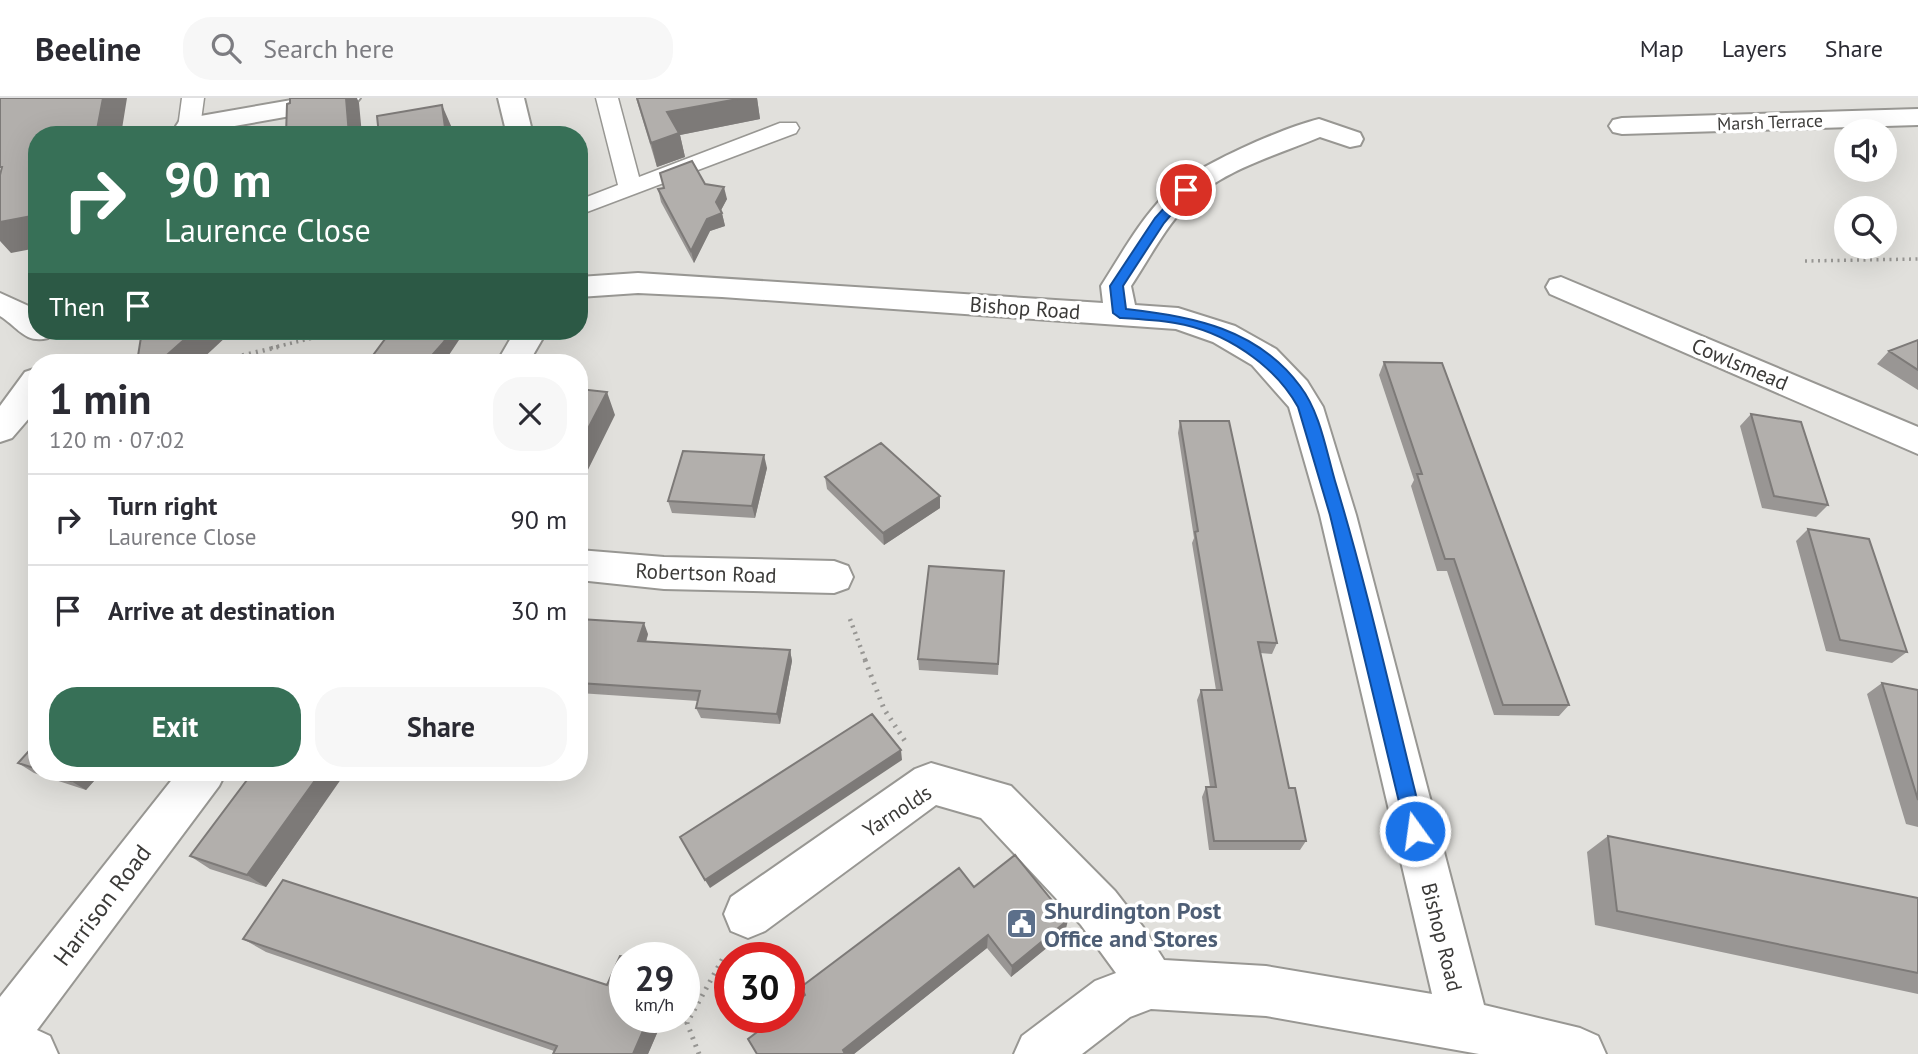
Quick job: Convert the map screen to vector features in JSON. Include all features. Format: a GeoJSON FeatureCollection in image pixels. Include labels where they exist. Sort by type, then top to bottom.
{"type":"FeatureCollection","features":[{"type":"Feature","properties":{"kind":"street"},"geometry":{"type":"LineString","coordinates":[[208,126],[347,98]]}},
{"type":"Feature","properties":{"kind":"street"},"geometry":{"type":"LineString","coordinates":[[511,98],[518,126]]}},
{"type":"Feature","properties":{"kind":"street"},"geometry":{"type":"LineString","coordinates":[[1306,100],[1319,127],[1350,139]]}},
{"type":"Feature","properties":{"kind":"street","name":"Marsh Terrace"},"geometry":{"type":"LineString","coordinates":[[1622,126],[1918,117]]}},
{"type":"Feature","properties":{"kind":"street"},"geometry":{"type":"LineString","coordinates":[[1120,313],[1116,286],[1159,221],[1186,190],[1228,167],[1319,127]]}},
{"type":"Feature","properties":{"kind":"street","name":"Bishop Road"},"geometry":{"type":"LineString","coordinates":[[588,286],[650,283],[1178,319],[1245,344],[1272,365],[1295,389],[1306,407],[1338,515],[1464,1025]]}},
{"type":"Feature","properties":{"kind":"street","name":"Cowlsmead"},"geometry":{"type":"LineString","coordinates":[[1562,288],[1918,442]]}},
{"type":"Feature","properties":{"kind":"street"},"geometry":{"type":"LineString","coordinates":[[0,303],[28,321]]}},
{"type":"Feature","properties":{"kind":"street"},"geometry":{"type":"LineString","coordinates":[[0,429],[28,396]]}},
{"type":"Feature","properties":{"kind":"street","name":"Robertson Road"},"geometry":{"type":"LineString","coordinates":[[588,566],[664,573],[834,577]]}},
{"type":"Feature","properties":{"kind":"street","name":"Harrison Road"},"geometry":{"type":"LineString","coordinates":[[0,1040],[197,781]]}},
{"type":"Feature","properties":{"kind":"street","name":"Yarnolds"},"geometry":{"type":"LineString","coordinates":[[748,914],[932,783],[995,801],[1098,908],[1126,944],[1151,984]]}},
{"type":"Feature","properties":{"kind":"street","name":"Bishop Road"},"geometry":{"type":"LineString","coordinates":[[1040,1054],[1113,999],[1151,984],[1266,991],[1464,1025],[1530,1047],[1580,1054]]}},
{"type":"Feature","properties":{"kind":"street"},"geometry":{"type":"LineString","coordinates":[[0,1040],[32,1054]]}},
{"type":"Feature","properties":{"kind":"lane"},"geometry":{"type":"LineString","coordinates":[[189,126],[193,98]]}},
{"type":"Feature","properties":{"kind":"lane"},"geometry":{"type":"LineString","coordinates":[[607,98],[631,189]]}},
{"type":"Feature","properties":{"kind":"lane"},"geometry":{"type":"LineString","coordinates":[[588,205],[788,128]]}},
{"type":"Feature","properties":{"kind":"path"},"geometry":{"type":"LineString","coordinates":[[1805,261],[1918,259]]}},
{"type":"Feature","properties":{"kind":"path"},"geometry":{"type":"LineString","coordinates":[[248,354],[305,340]]}},
{"type":"Feature","properties":{"kind":"path"},"geometry":{"type":"LineString","coordinates":[[834,577],[884,709],[932,783]]}},
{"type":"Feature","properties":{"kind":"path"},"geometry":{"type":"LineString","coordinates":[[699,1054],[687,1023],[748,914]]}},
{"type":"Feature","properties":{"kind":"building"},"geometry":{"type":"Polygon","coordinates":[[[0,98],[103,98],[98,126],[28,126],[28,217],[0,222],[0,98]]]}},
{"type":"Feature","properties":{"kind":"building"},"geometry":{"type":"Polygon","coordinates":[[[290,98],[346,98],[348,126],[286,126],[287,104],[290,103],[290,98]]]}},
{"type":"Feature","properties":{"kind":"building"},"geometry":{"type":"Polygon","coordinates":[[[637,98],[743,98],[667,112],[679,133],[651,143],[637,98]]]}},
{"type":"Feature","properties":{"kind":"building"},"geometry":{"type":"Polygon","coordinates":[[[442,105],[445,126],[378,126],[377,116],[442,105]]]}},
{"type":"Feature","properties":{"kind":"building"},"geometry":{"type":"Polygon","coordinates":[[[692,161],[705,184],[724,187],[716,202],[722,213],[707,219],[691,251],[658,189],[664,188],[660,173],[692,161]]]}},
{"type":"Feature","properties":{"kind":"building"},"geometry":{"type":"Polygon","coordinates":[[[141,340],[184,340],[168,354],[138,354],[141,340]]]}},
{"type":"Feature","properties":{"kind":"building"},"geometry":{"type":"Polygon","coordinates":[[[384,340],[445,340],[433,354],[374,354],[384,340]]]}},
{"type":"Feature","properties":{"kind":"building"},"geometry":{"type":"Polygon","coordinates":[[[1918,340],[1918,370],[1889,351],[1918,340]]]}},
{"type":"Feature","properties":{"kind":"building"},"geometry":{"type":"Polygon","coordinates":[[[1384,362],[1442,363],[1569,705],[1503,705],[1454,559],[1445,559],[1417,474],[1422,474],[1384,362]]]}},
{"type":"Feature","properties":{"kind":"building"},"geometry":{"type":"Polygon","coordinates":[[[588,390],[607,392],[588,429],[588,390]]]}},
{"type":"Feature","properties":{"kind":"building"},"geometry":{"type":"Polygon","coordinates":[[[1751,414],[1801,422],[1828,505],[1774,496],[1751,414]]]}},
{"type":"Feature","properties":{"kind":"building"},"geometry":{"type":"Polygon","coordinates":[[[1180,421],[1229,421],[1277,643],[1258,642],[1289,788],[1295,788],[1306,841],[1214,841],[1206,787],[1216,787],[1201,690],[1222,690],[1195,532],[1198,531],[1180,421]]]}},
{"type":"Feature","properties":{"kind":"building"},"geometry":{"type":"Polygon","coordinates":[[[881,443],[940,496],[883,533],[825,477],[881,443]]]}},
{"type":"Feature","properties":{"kind":"building"},"geometry":{"type":"Polygon","coordinates":[[[683,451],[764,455],[752,506],[668,501],[683,451]]]}},
{"type":"Feature","properties":{"kind":"building"},"geometry":{"type":"Polygon","coordinates":[[[1808,529],[1869,539],[1907,652],[1840,640],[1808,529]]]}},
{"type":"Feature","properties":{"kind":"building"},"geometry":{"type":"Polygon","coordinates":[[[929,566],[1004,571],[998,664],[918,659],[929,566]]]}},
{"type":"Feature","properties":{"kind":"building"},"geometry":{"type":"Polygon","coordinates":[[[588,620],[644,623],[638,641],[790,650],[777,714],[696,708],[700,691],[588,684],[588,620]]]}},
{"type":"Feature","properties":{"kind":"building"},"geometry":{"type":"Polygon","coordinates":[[[1882,683],[1918,690],[1918,800],[1882,683]]]}},
{"type":"Feature","properties":{"kind":"building"},"geometry":{"type":"Polygon","coordinates":[[[872,714],[901,750],[705,880],[680,837],[872,714]]]}},
{"type":"Feature","properties":{"kind":"building"},"geometry":{"type":"Polygon","coordinates":[[[28,752],[28,766],[18,763],[28,752]]]}},
{"type":"Feature","properties":{"kind":"building"},"geometry":{"type":"Polygon","coordinates":[[[246,781],[315,781],[247,875],[190,856],[246,781]]]}},
{"type":"Feature","properties":{"kind":"building"},"geometry":{"type":"Polygon","coordinates":[[[1608,836],[1918,898],[1918,973],[1617,911],[1608,836]]]}},
{"type":"Feature","properties":{"kind":"building"},"geometry":{"type":"Polygon","coordinates":[[[1015,855],[1068,920],[1012,966],[988,935],[843,1050],[845,1054],[757,1054],[748,1039],[756,1033],[805,1033],[805,984],[959,868],[974,887],[1015,855]]]}},
{"type":"Feature","properties":{"kind":"building"},"geometry":{"type":"Polygon","coordinates":[[[283,880],[607,985],[609,981],[609,1033],[642,1033],[633,1054],[553,1054],[557,1046],[243,939],[283,880]]]}},
{"type":"Feature","properties":{"kind":"place","name":"Shurdington Post Office and Stores"},"geometry":{"type":"Point","coordinates":[1021,924]}},
{"type":"Feature","properties":{"kind":"route"},"geometry":{"type":"LineString","coordinates":[[1186,190],[1159,221],[1116,286],[1120,313],[1178,319],[1202,325],[1245,344],[1264,357],[1280,373],[1295,389],[1306,407],[1338,515],[1364,631],[1415,831]]}}]}
